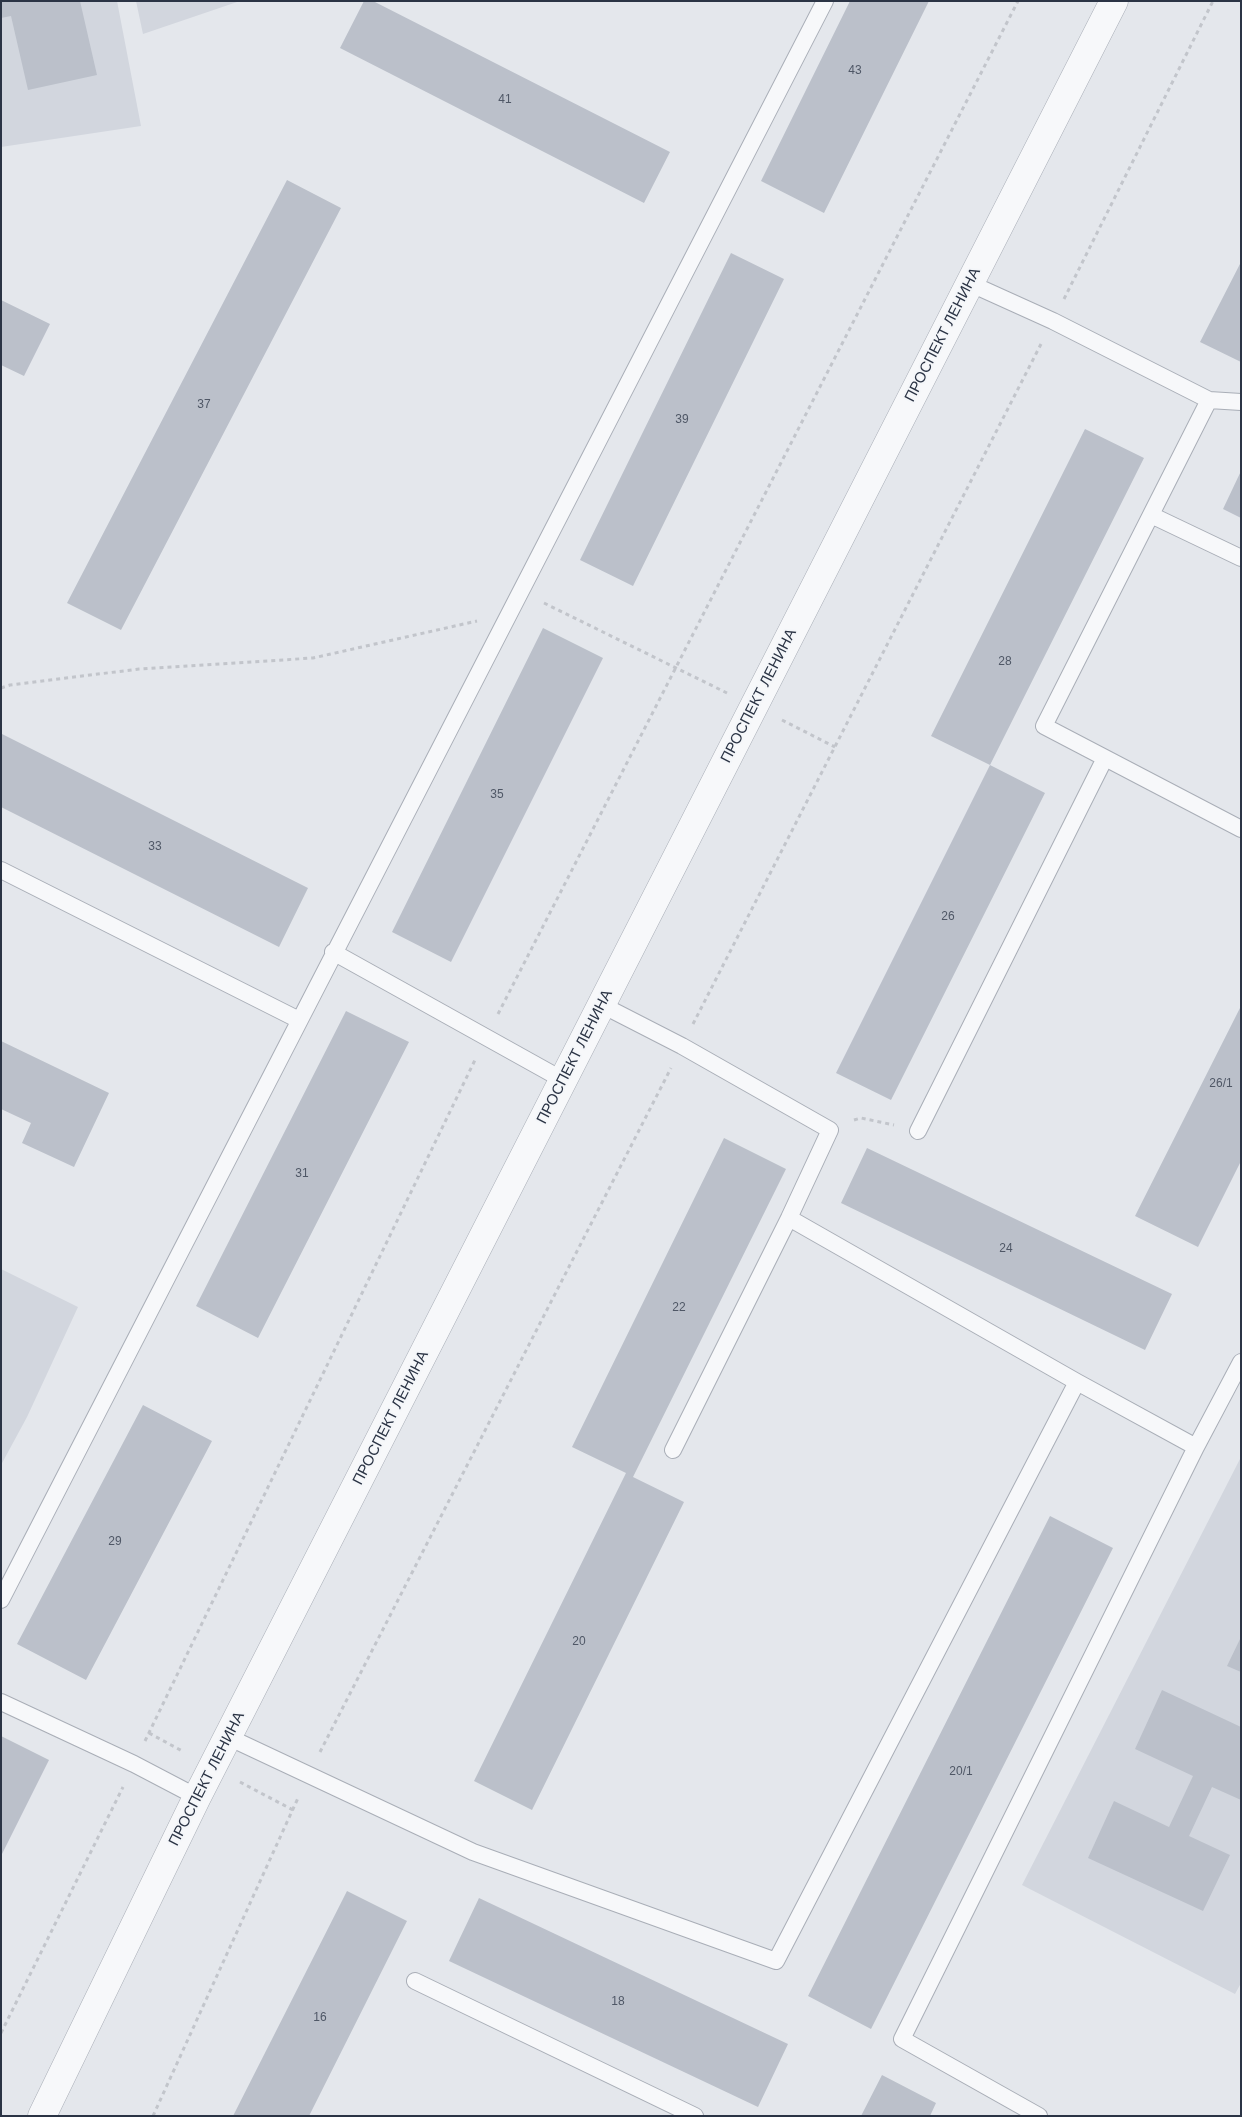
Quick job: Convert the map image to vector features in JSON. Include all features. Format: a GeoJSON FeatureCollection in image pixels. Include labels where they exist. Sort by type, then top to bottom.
{"type":"FeatureCollection","features":[{"type":"Feature","properties":{"kind":"street","name":"ПРОСПЕКТ ЛЕНИНА"},"geometry":{"type":"LineString","coordinates":[[42,2116],[197,1797],[1114,1]]}},
{"type":"Feature","properties":{"kind":"lane"},"geometry":{"type":"LineString","coordinates":[[1,1600],[333,952],[521,592],[825,1]]}},
{"type":"Feature","properties":{"kind":"lane"},"geometry":{"type":"LineString","coordinates":[[969,283],[1053,321],[1209,400],[1241,402]]}},
{"type":"Feature","properties":{"kind":"lane"},"geometry":{"type":"LineString","coordinates":[[1209,400],[1044,726],[1241,829]]}},
{"type":"Feature","properties":{"kind":"lane"},"geometry":{"type":"LineString","coordinates":[[1151,515],[1241,558]]}},
{"type":"Feature","properties":{"kind":"lane"},"geometry":{"type":"LineString","coordinates":[[918,1131],[1105,758]]}},
{"type":"Feature","properties":{"kind":"lane"},"geometry":{"type":"LineString","coordinates":[[1,870],[299,1020]]}},
{"type":"Feature","properties":{"kind":"lane"},"geometry":{"type":"LineString","coordinates":[[333,952],[564,1080]]}},
{"type":"Feature","properties":{"kind":"lane"},"geometry":{"type":"LineString","coordinates":[[602,1005],[682,1046],[830,1130],[789,1218],[673,1450]]}},
{"type":"Feature","properties":{"kind":"lane"},"geometry":{"type":"LineString","coordinates":[[789,1218],[1077,1382],[1196,1447]]}},
{"type":"Feature","properties":{"kind":"lane"},"geometry":{"type":"LineString","coordinates":[[1038,2116],[902,2039],[1196,1447],[1241,1362]]}},
{"type":"Feature","properties":{"kind":"lane"},"geometry":{"type":"LineString","coordinates":[[228,1737],[473,1852],[776,1961],[1077,1382]]}},
{"type":"Feature","properties":{"kind":"lane"},"geometry":{"type":"LineString","coordinates":[[1,1702],[134,1764],[197,1797]]}},
{"type":"Feature","properties":{"kind":"lane"},"geometry":{"type":"LineString","coordinates":[[415,1981],[695,2116]]}},
{"type":"Feature","properties":{"kind":"path"},"geometry":{"type":"LineString","coordinates":[[1,2033],[134,1764],[486,1038],[1018,1]]}},
{"type":"Feature","properties":{"kind":"path"},"geometry":{"type":"LineString","coordinates":[[521,592],[835,747]]}},
{"type":"Feature","properties":{"kind":"path"},"geometry":{"type":"LineString","coordinates":[[1,688],[10,685],[139,669],[313,658],[510,613]]}},
{"type":"Feature","properties":{"kind":"path"},"geometry":{"type":"LineString","coordinates":[[830,1130],[861,1118],[918,1131]]}},
{"type":"Feature","properties":{"kind":"shaded area"},"geometry":{"type":"Polygon","coordinates":[[[1,1],[117,1],[141,126],[1,147],[1,1]]]}},
{"type":"Feature","properties":{"kind":"shaded area"},"geometry":{"type":"Polygon","coordinates":[[[136,1],[240,1],[143,34],[136,1]]]}},
{"type":"Feature","properties":{"kind":"shaded area"},"geometry":{"type":"Polygon","coordinates":[[[1,1269],[78,1307],[27,1417],[1,1465],[1,1269]]]}},
{"type":"Feature","properties":{"kind":"shaded area"},"geometry":{"type":"Polygon","coordinates":[[[1241,1457],[1241,1983],[1235,1994],[1022,1885],[1241,1457]]]}},
{"type":"Feature","properties":{"kind":"building"},"geometry":{"type":"Polygon","coordinates":[[[1,1],[80,1],[97,75],[28,90],[11,16],[1,18],[1,1]]]}},
{"type":"Feature","properties":{"kind":"building"},"geometry":{"type":"Polygon","coordinates":[[[364,1],[373,1],[670,152],[644,203],[340,48],[364,1]]]}},
{"type":"Feature","properties":{"kind":"building"},"geometry":{"type":"Polygon","coordinates":[[[850,1],[929,1],[824,213],[761,181],[850,1]]]}},
{"type":"Feature","properties":{"kind":"building"},"geometry":{"type":"Polygon","coordinates":[[[287,180],[341,208],[121,630],[67,603],[287,180]]]}},
{"type":"Feature","properties":{"kind":"building"},"geometry":{"type":"Polygon","coordinates":[[[731,253],[784,279],[633,586],[580,560],[731,253]]]}},
{"type":"Feature","properties":{"kind":"building"},"geometry":{"type":"Polygon","coordinates":[[[1241,262],[1241,362],[1200,342],[1241,262]]]}},
{"type":"Feature","properties":{"kind":"building"},"geometry":{"type":"Polygon","coordinates":[[[1,300],[50,324],[24,376],[1,365],[1,300]]]}},
{"type":"Feature","properties":{"kind":"building"},"geometry":{"type":"Polygon","coordinates":[[[1085,429],[1144,458],[990,765],[931,736],[1085,429]]]}},
{"type":"Feature","properties":{"kind":"building"},"geometry":{"type":"Polygon","coordinates":[[[1241,471],[1241,518],[1223,509],[1241,471]]]}},
{"type":"Feature","properties":{"kind":"building"},"geometry":{"type":"Polygon","coordinates":[[[543,628],[603,658],[451,962],[392,932],[543,628]]]}},
{"type":"Feature","properties":{"kind":"building"},"geometry":{"type":"Polygon","coordinates":[[[2,734],[308,888],[279,947],[1,807],[2,734]]]}},
{"type":"Feature","properties":{"kind":"building"},"geometry":{"type":"Polygon","coordinates":[[[990,765],[1045,793],[891,1100],[836,1073],[990,765]]]}},
{"type":"Feature","properties":{"kind":"building"},"geometry":{"type":"Polygon","coordinates":[[[1241,1006],[1241,1161],[1198,1247],[1135,1216],[1241,1006]]]}},
{"type":"Feature","properties":{"kind":"building"},"geometry":{"type":"Polygon","coordinates":[[[346,1011],[409,1042],[258,1338],[196,1306],[346,1011]]]}},
{"type":"Feature","properties":{"kind":"building"},"geometry":{"type":"Polygon","coordinates":[[[1,1041],[109,1093],[74,1167],[22,1143],[31,1123],[1,1109],[1,1041]]]}},
{"type":"Feature","properties":{"kind":"building"},"geometry":{"type":"Polygon","coordinates":[[[724,1138],[786,1169],[633,1477],[684,1502],[532,1810],[474,1781],[626,1473],[572,1447],[724,1138]]]}},
{"type":"Feature","properties":{"kind":"building"},"geometry":{"type":"Polygon","coordinates":[[[867,1148],[1172,1294],[1145,1350],[841,1203],[867,1148]]]}},
{"type":"Feature","properties":{"kind":"building"},"geometry":{"type":"Polygon","coordinates":[[[143,1405],[212,1441],[86,1680],[17,1644],[143,1405]]]}},
{"type":"Feature","properties":{"kind":"building"},"geometry":{"type":"Polygon","coordinates":[[[1050,1516],[1113,1548],[871,2029],[808,1996],[1050,1516]]]}},
{"type":"Feature","properties":{"kind":"building"},"geometry":{"type":"Polygon","coordinates":[[[1241,1637],[1241,1672],[1227,1666],[1241,1637]]]}},
{"type":"Feature","properties":{"kind":"building"},"geometry":{"type":"Polygon","coordinates":[[[1162,1690],[1241,1727],[1241,1800],[1212,1787],[1189,1836],[1230,1855],[1203,1911],[1088,1858],[1114,1801],[1169,1827],[1193,1776],[1135,1749],[1162,1690]]]}},
{"type":"Feature","properties":{"kind":"building"},"geometry":{"type":"Polygon","coordinates":[[[1,1736],[49,1760],[1,1856],[1,1736]]]}},
{"type":"Feature","properties":{"kind":"building"},"geometry":{"type":"Polygon","coordinates":[[[347,1891],[407,1921],[309,2116],[233,2116],[347,1891]]]}},
{"type":"Feature","properties":{"kind":"building"},"geometry":{"type":"Polygon","coordinates":[[[479,1898],[788,2044],[758,2107],[449,1961],[479,1898]]]}},
{"type":"Feature","properties":{"kind":"building"},"geometry":{"type":"Polygon","coordinates":[[[882,2075],[936,2103],[930,2116],[861,2116],[882,2075]]]}}]}
